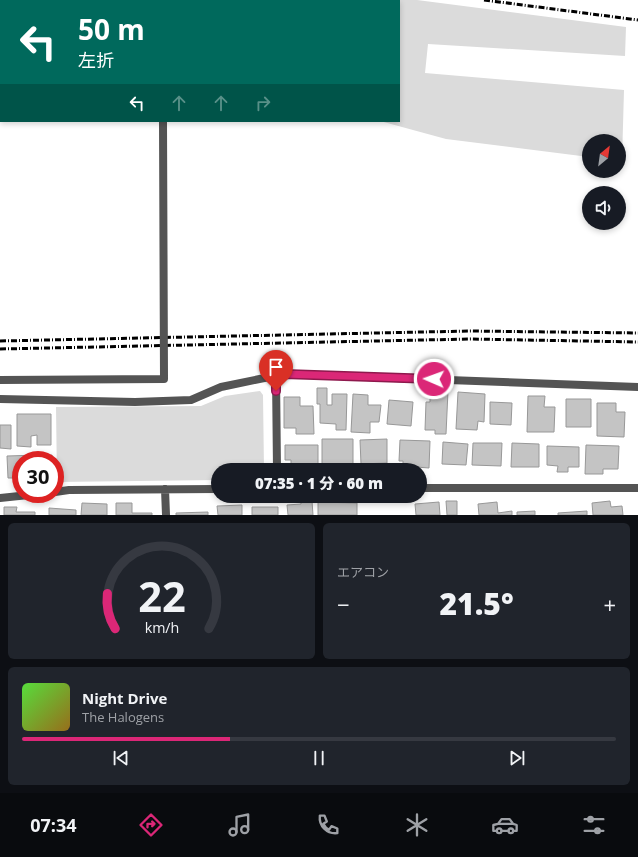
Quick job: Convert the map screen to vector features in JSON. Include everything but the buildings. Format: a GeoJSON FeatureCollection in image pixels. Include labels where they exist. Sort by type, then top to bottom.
{"type":"FeatureCollection","features":[{"type":"Feature","properties":{"kind":"street"},"geometry":{"type":"LineString","coordinates":[[0,380],[164,379],[163,122]]}},
{"type":"Feature","properties":{"kind":"street"},"geometry":{"type":"LineString","coordinates":[[0,400],[135,402],[191,400],[221,387],[276,375],[291,374],[638,387]]}},
{"type":"Feature","properties":{"kind":"street"},"geometry":{"type":"LineString","coordinates":[[276,375],[277,463]]}},
{"type":"Feature","properties":{"kind":"street"},"geometry":{"type":"LineString","coordinates":[[427,488],[638,488]]}},
{"type":"Feature","properties":{"kind":"street"},"geometry":{"type":"LineString","coordinates":[[165,489],[166,515]]}},
{"type":"Feature","properties":{"kind":"street"},"geometry":{"type":"LineString","coordinates":[[64,491],[211,489]]}},
{"type":"Feature","properties":{"kind":"street"},"geometry":{"type":"LineString","coordinates":[[0,498],[12,497]]}},
{"type":"Feature","properties":{"kind":"shaded area"},"geometry":{"type":"Polygon","coordinates":[[[400,0],[417,0],[626,27],[625,56],[428,44],[425,73],[624,90],[623,134],[582,134],[582,156],[446,139],[384,122],[400,122],[400,0]]]}},
{"type":"Feature","properties":{"kind":"shaded area"},"geometry":{"type":"Polygon","coordinates":[[[260,391],[263,395],[264,463],[211,463],[211,480],[64,482],[64,451],[57,451],[56,407],[201,406],[225,396],[260,391]]]}},
{"type":"Feature","properties":{"kind":"railway"},"geometry":{"type":"LineString","coordinates":[[484,0],[638,20]]}},
{"type":"Feature","properties":{"kind":"railway"},"geometry":{"type":"LineString","coordinates":[[0,341],[470,331],[638,333]]}},
{"type":"Feature","properties":{"kind":"railway"},"geometry":{"type":"LineString","coordinates":[[0,349],[470,339],[638,342]]}},
{"type":"Feature","properties":{"kind":"route"},"geometry":{"type":"LineString","coordinates":[[276,391],[276,375],[284,374],[434,379]]}}]}
